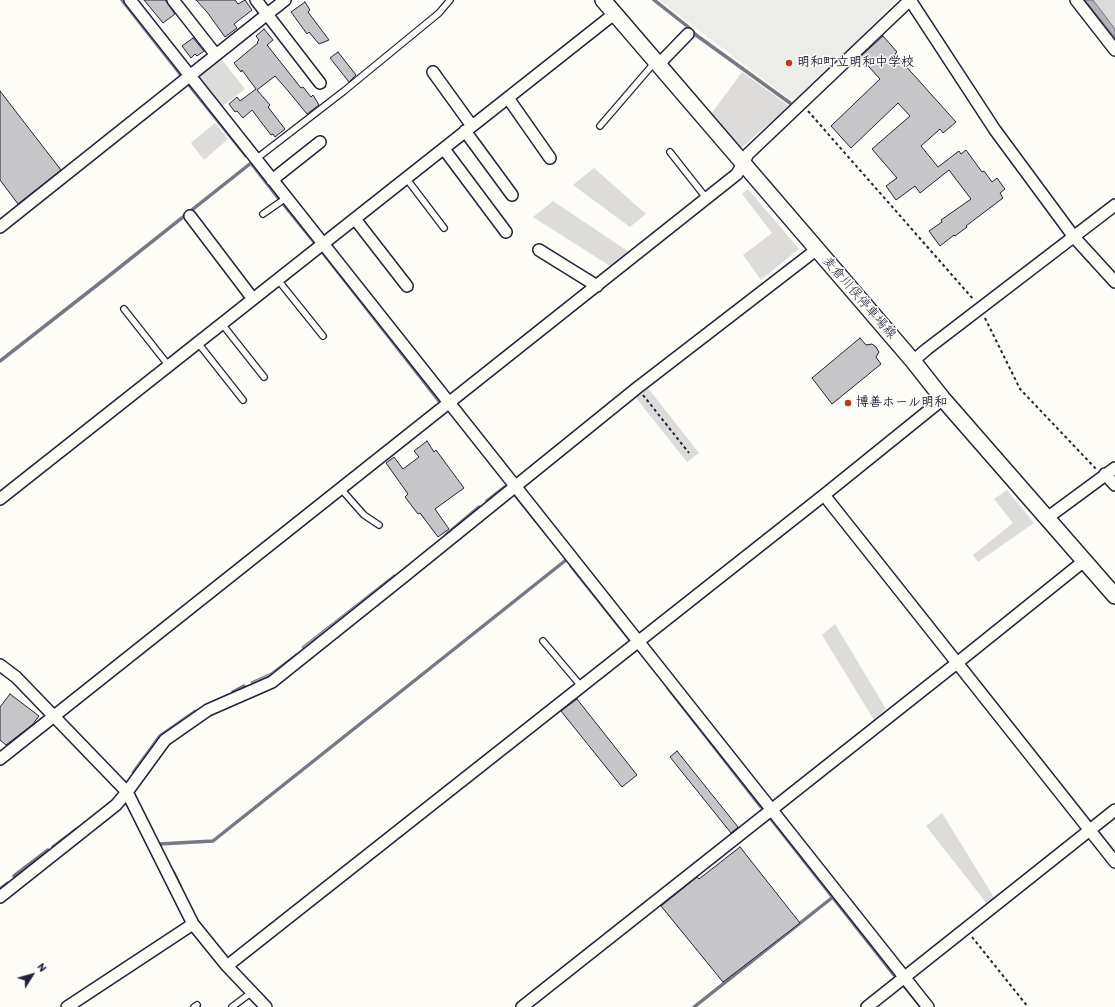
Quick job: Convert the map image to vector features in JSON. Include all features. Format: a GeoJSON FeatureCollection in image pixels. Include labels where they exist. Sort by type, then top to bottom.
{"type":"FeatureCollection","features":[{"type":"Feature","properties":{"kind":"main road","name":"麦倉川俣停車場線"},"geometry":{"type":"LineString","coordinates":[[603,0],[816,250],[913,361],[943,399],[1115,596]]}},
{"type":"Feature","properties":{"kind":"street"},"geometry":{"type":"LineString","coordinates":[[130,0],[928,1007]]}},
{"type":"Feature","properties":{"kind":"street"},"geometry":{"type":"LineString","coordinates":[[173,0],[216,55]]}},
{"type":"Feature","properties":{"kind":"street"},"geometry":{"type":"LineString","coordinates":[[256,0],[320,83]]}},
{"type":"Feature","properties":{"kind":"street"},"geometry":{"type":"LineString","coordinates":[[0,227],[285,0]]}},
{"type":"Feature","properties":{"kind":"street"},"geometry":{"type":"LineString","coordinates":[[0,759],[737,174],[748,154],[910,0],[995,130],[1074,237],[1115,282]]}},
{"type":"Feature","properties":{"kind":"street"},"geometry":{"type":"LineString","coordinates":[[1076,0],[1115,50]]}},
{"type":"Feature","properties":{"kind":"street"},"geometry":{"type":"LineString","coordinates":[[0,500],[614,14]]}},
{"type":"Feature","properties":{"kind":"street"},"geometry":{"type":"LineString","coordinates":[[657,63],[688,34]]}},
{"type":"Feature","properties":{"kind":"street"},"geometry":{"type":"LineString","coordinates":[[433,72],[512,195]]}},
{"type":"Feature","properties":{"kind":"street"},"geometry":{"type":"LineString","coordinates":[[508,98],[550,158]]}},
{"type":"Feature","properties":{"kind":"street"},"geometry":{"type":"LineString","coordinates":[[272,180],[320,142]]}},
{"type":"Feature","properties":{"kind":"street"},"geometry":{"type":"LineString","coordinates":[[444,149],[506,232]]}},
{"type":"Feature","properties":{"kind":"street"},"geometry":{"type":"LineString","coordinates":[[913,361],[1115,205]]}},
{"type":"Feature","properties":{"kind":"street"},"geometry":{"type":"LineString","coordinates":[[190,216],[253,299]]}},
{"type":"Feature","properties":{"kind":"street"},"geometry":{"type":"LineString","coordinates":[[355,219],[407,286]]}},
{"type":"Feature","properties":{"kind":"street"},"geometry":{"type":"LineString","coordinates":[[538,250],[597,286]]}},
{"type":"Feature","properties":{"kind":"street"},"geometry":{"type":"LineString","coordinates":[[0,897],[116,805],[165,740],[208,710],[272,682],[638,388],[816,250]]}},
{"type":"Feature","properties":{"kind":"street"},"geometry":{"type":"LineString","coordinates":[[228,966],[824,495],[943,399]]}},
{"type":"Feature","properties":{"kind":"street"},"geometry":{"type":"LineString","coordinates":[[1047,518],[1115,468]]}},
{"type":"Feature","properties":{"kind":"street"},"geometry":{"type":"LineString","coordinates":[[1105,474],[1115,486]]}},
{"type":"Feature","properties":{"kind":"street"},"geometry":{"type":"LineString","coordinates":[[824,495],[1115,862]]}},
{"type":"Feature","properties":{"kind":"street"},"geometry":{"type":"LineString","coordinates":[[522,1007],[1084,561]]}},
{"type":"Feature","properties":{"kind":"street"},"geometry":{"type":"LineString","coordinates":[[0,665],[16,677],[127,792],[193,924],[228,966],[266,1007]]}},
{"type":"Feature","properties":{"kind":"street"},"geometry":{"type":"LineString","coordinates":[[867,1007],[1115,810]]}},
{"type":"Feature","properties":{"kind":"street"},"geometry":{"type":"LineString","coordinates":[[67,1007],[193,924]]}},
{"type":"Feature","properties":{"kind":"lane"},"geometry":{"type":"LineString","coordinates":[[255,159],[344,91],[439,13],[450,0]]}},
{"type":"Feature","properties":{"kind":"lane"},"geometry":{"type":"LineString","coordinates":[[600,126],[657,63]]}},
{"type":"Feature","properties":{"kind":"lane"},"geometry":{"type":"LineString","coordinates":[[670,152],[707,199]]}},
{"type":"Feature","properties":{"kind":"lane"},"geometry":{"type":"LineString","coordinates":[[406,178],[444,228]]}},
{"type":"Feature","properties":{"kind":"lane"},"geometry":{"type":"LineString","coordinates":[[263,214],[286,198]]}},
{"type":"Feature","properties":{"kind":"lane"},"geometry":{"type":"LineString","coordinates":[[278,280],[323,336]]}},
{"type":"Feature","properties":{"kind":"lane"},"geometry":{"type":"LineString","coordinates":[[124,309],[169,366]]}},
{"type":"Feature","properties":{"kind":"lane"},"geometry":{"type":"LineString","coordinates":[[222,324],[264,377]]}},
{"type":"Feature","properties":{"kind":"lane"},"geometry":{"type":"LineString","coordinates":[[198,343],[243,400]]}},
{"type":"Feature","properties":{"kind":"lane"},"geometry":{"type":"LineString","coordinates":[[341,489],[364,515],[379,525]]}},
{"type":"Feature","properties":{"kind":"lane"},"geometry":{"type":"LineString","coordinates":[[543,641],[581,686]]}},
{"type":"Feature","properties":{"kind":"lane"},"geometry":{"type":"LineString","coordinates":[[232,1007],[252,992]]}},
{"type":"Feature","properties":{"kind":"path"},"geometry":{"type":"LineString","coordinates":[[801,103],[974,301],[980,309],[1020,389],[1096,469],[1105,474]]}},
{"type":"Feature","properties":{"kind":"path"},"geometry":{"type":"LineString","coordinates":[[638,388],[689,454]]}},
{"type":"Feature","properties":{"kind":"path"},"geometry":{"type":"LineString","coordinates":[[965,928],[1028,1007]]}},
{"type":"Feature","properties":{"kind":"shaded area","name":"明和町立明和中学校"},"geometry":{"type":"Polygon","coordinates":[[[659,0],[896,0],[800,101],[788,98],[659,0]]]}},
{"type":"Feature","properties":{"kind":"shaded area"},"geometry":{"type":"Polygon","coordinates":[[[1083,0],[1115,0],[1115,41],[1083,0]]]}},
{"type":"Feature","properties":{"kind":"shaded area"},"geometry":{"type":"Polygon","coordinates":[[[1085,0],[1093,0],[1115,29],[1115,38],[1085,0]]]}},
{"type":"Feature","properties":{"kind":"shaded area"},"geometry":{"type":"Polygon","coordinates":[[[219,56],[245,89],[220,108],[196,78],[219,56]]]}},
{"type":"Feature","properties":{"kind":"shaded area"},"geometry":{"type":"Polygon","coordinates":[[[742,72],[789,106],[740,149],[711,114],[742,72]]]}},
{"type":"Feature","properties":{"kind":"shaded area"},"geometry":{"type":"Polygon","coordinates":[[[215,123],[228,139],[204,160],[191,143],[215,123]]]}},
{"type":"Feature","properties":{"kind":"shaded area"},"geometry":{"type":"Polygon","coordinates":[[[594,168],[646,214],[630,227],[573,185],[594,168]]]}},
{"type":"Feature","properties":{"kind":"shaded area"},"geometry":{"type":"Polygon","coordinates":[[[748,189],[799,249],[761,280],[743,255],[772,233],[742,194],[748,189]]]}},
{"type":"Feature","properties":{"kind":"shaded area"},"geometry":{"type":"Polygon","coordinates":[[[553,201],[629,252],[610,266],[533,217],[553,201]]]}},
{"type":"Feature","properties":{"kind":"shaded area"},"geometry":{"type":"Polygon","coordinates":[[[648,388],[699,453],[687,462],[636,398],[648,388]]]}},
{"type":"Feature","properties":{"kind":"shaded area"},"geometry":{"type":"Polygon","coordinates":[[[1007,490],[1034,523],[978,562],[973,555],[1013,523],[994,499],[1007,490]]]}},
{"type":"Feature","properties":{"kind":"shaded area"},"geometry":{"type":"Polygon","coordinates":[[[394,575],[396,578],[304,650],[302,647],[394,575]]]}},
{"type":"Feature","properties":{"kind":"shaded area"},"geometry":{"type":"Polygon","coordinates":[[[835,624],[886,709],[874,720],[822,635],[835,624]]]}},
{"type":"Feature","properties":{"kind":"shaded area"},"geometry":{"type":"Polygon","coordinates":[[[296,654],[298,657],[272,676],[253,685],[251,682],[271,673],[296,654]]]}},
{"type":"Feature","properties":{"kind":"shaded area"},"geometry":{"type":"Polygon","coordinates":[[[195,710],[197,712],[160,737],[133,774],[132,772],[159,735],[195,710]]]}},
{"type":"Feature","properties":{"kind":"shaded area"},"geometry":{"type":"Polygon","coordinates":[[[942,813],[995,899],[988,905],[926,826],[942,813]]]}},
{"type":"Feature","properties":{"kind":"building"},"geometry":{"type":"Polygon","coordinates":[[[144,0],[165,0],[175,14],[163,23],[144,0]]]}},
{"type":"Feature","properties":{"kind":"building"},"geometry":{"type":"Polygon","coordinates":[[[196,0],[235,0],[238,4],[245,0],[252,10],[234,24],[237,28],[225,37],[207,12],[196,0]]]}},
{"type":"Feature","properties":{"kind":"building"},"geometry":{"type":"Polygon","coordinates":[[[305,2],[310,10],[308,12],[329,40],[319,44],[309,32],[307,34],[291,12],[305,2]]]}},
{"type":"Feature","properties":{"kind":"building"},"geometry":{"type":"Polygon","coordinates":[[[264,29],[273,40],[267,45],[301,88],[303,87],[311,97],[313,95],[319,105],[307,114],[275,76],[257,90],[270,105],[268,107],[285,129],[275,137],[273,134],[271,135],[252,110],[243,118],[237,111],[235,112],[229,104],[237,97],[240,101],[256,89],[242,70],[241,72],[234,63],[258,43],[257,42],[259,40],[256,36],[264,29]]]}},
{"type":"Feature","properties":{"kind":"building"},"geometry":{"type":"Polygon","coordinates":[[[883,36],[897,52],[895,54],[956,122],[943,133],[940,129],[921,146],[938,167],[959,151],[961,154],[966,150],[982,172],[984,171],[992,182],[997,178],[1005,189],[1000,193],[1003,198],[966,226],[967,227],[940,246],[929,231],[942,222],[941,220],[971,199],[949,170],[920,193],[915,186],[896,200],[886,186],[897,178],[872,149],[910,116],[898,103],[851,148],[831,126],[880,79],[860,57],[883,36]]]}},
{"type":"Feature","properties":{"kind":"building"},"geometry":{"type":"Polygon","coordinates":[[[193,38],[204,51],[197,56],[195,54],[191,58],[182,46],[193,38]]]}},
{"type":"Feature","properties":{"kind":"building"},"geometry":{"type":"Polygon","coordinates":[[[338,52],[356,75],[349,82],[330,58],[338,52]]]}},
{"type":"Feature","properties":{"kind":"building"},"geometry":{"type":"Polygon","coordinates":[[[0,91],[61,170],[18,204],[0,180],[0,91]]]}},
{"type":"Feature","properties":{"kind":"building"},"geometry":{"type":"Polygon","coordinates":[[[860,338],[866,345],[872,344],[876,347],[879,352],[876,357],[881,364],[832,404],[812,378],[860,338]]]}},
{"type":"Feature","properties":{"kind":"building"},"geometry":{"type":"Polygon","coordinates":[[[427,441],[434,452],[436,450],[464,488],[435,509],[449,529],[438,537],[420,513],[418,514],[405,497],[408,494],[386,463],[394,457],[403,469],[419,457],[414,451],[427,441]]]}},
{"type":"Feature","properties":{"kind":"building"},"geometry":{"type":"Polygon","coordinates":[[[10,694],[39,716],[32,725],[6,745],[0,740],[0,707],[10,694]]]}},
{"type":"Feature","properties":{"kind":"building"},"geometry":{"type":"Polygon","coordinates":[[[577,699],[637,775],[622,787],[561,711],[577,699]]]}},
{"type":"Feature","properties":{"kind":"building"},"geometry":{"type":"Polygon","coordinates":[[[677,751],[738,827],[731,833],[670,757],[677,751]]]}},
{"type":"Feature","properties":{"kind":"building"},"geometry":{"type":"Polygon","coordinates":[[[740,847],[800,923],[723,982],[661,906],[697,877],[699,879],[740,847]]]}},
{"type":"Feature","properties":{"kind":"waterway"},"geometry":{"type":"LineString","coordinates":[[122,0],[181,75]]}},
{"type":"Feature","properties":{"kind":"waterway"},"geometry":{"type":"LineString","coordinates":[[654,0],[696,35],[790,103]]}},
{"type":"Feature","properties":{"kind":"waterway"},"geometry":{"type":"LineString","coordinates":[[189,85],[246,156]]}},
{"type":"Feature","properties":{"kind":"waterway"},"geometry":{"type":"LineString","coordinates":[[0,361],[251,163],[279,199]]}},
{"type":"Feature","properties":{"kind":"waterway"},"geometry":{"type":"LineString","coordinates":[[284,205],[314,242]]}},
{"type":"Feature","properties":{"kind":"waterway"},"geometry":{"type":"LineString","coordinates":[[323,253],[439,401]]}},
{"type":"Feature","properties":{"kind":"waterway"},"geometry":{"type":"LineString","coordinates":[[487,501],[505,487]]}},
{"type":"Feature","properties":{"kind":"waterway"},"geometry":{"type":"LineString","coordinates":[[515,495],[557,547]]}},
{"type":"Feature","properties":{"kind":"waterway"},"geometry":{"type":"LineString","coordinates":[[447,534],[479,507]]}},
{"type":"Feature","properties":{"kind":"waterway"},"geometry":{"type":"LineString","coordinates":[[159,844],[213,841],[566,560]]}},
{"type":"Feature","properties":{"kind":"waterway"},"geometry":{"type":"LineString","coordinates":[[571,566],[630,640]]}},
{"type":"Feature","properties":{"kind":"waterway"},"geometry":{"type":"LineString","coordinates":[[233,692],[244,686]]}},
{"type":"Feature","properties":{"kind":"waterway"},"geometry":{"type":"LineString","coordinates":[[668,688],[761,807]]}},
{"type":"Feature","properties":{"kind":"waterway"},"geometry":{"type":"LineString","coordinates":[[771,819],[894,975]]}},
{"type":"Feature","properties":{"kind":"waterway"},"geometry":{"type":"LineString","coordinates":[[53,847],[77,829]]}},
{"type":"Feature","properties":{"kind":"waterway"},"geometry":{"type":"LineString","coordinates":[[14,876],[48,850]]}},
{"type":"Feature","properties":{"kind":"waterway"},"geometry":{"type":"LineString","coordinates":[[174,873],[180,886]]}},
{"type":"Feature","properties":{"kind":"waterway"},"geometry":{"type":"LineString","coordinates":[[0,889],[8,883]]}},
{"type":"Feature","properties":{"kind":"waterway"},"geometry":{"type":"LineString","coordinates":[[694,1007],[833,897]]}},
{"type":"Feature","properties":{"kind":"waterway"},"geometry":{"type":"LineString","coordinates":[[905,987],[921,1007]]}},
{"type":"Feature","properties":{"kind":"place","name":"明和町立明和中学校"},"geometry":{"type":"Point","coordinates":[789,63]}},
{"type":"Feature","properties":{"kind":"place","name":"博善ホール明和"},"geometry":{"type":"Point","coordinates":[848,403]}}]}
